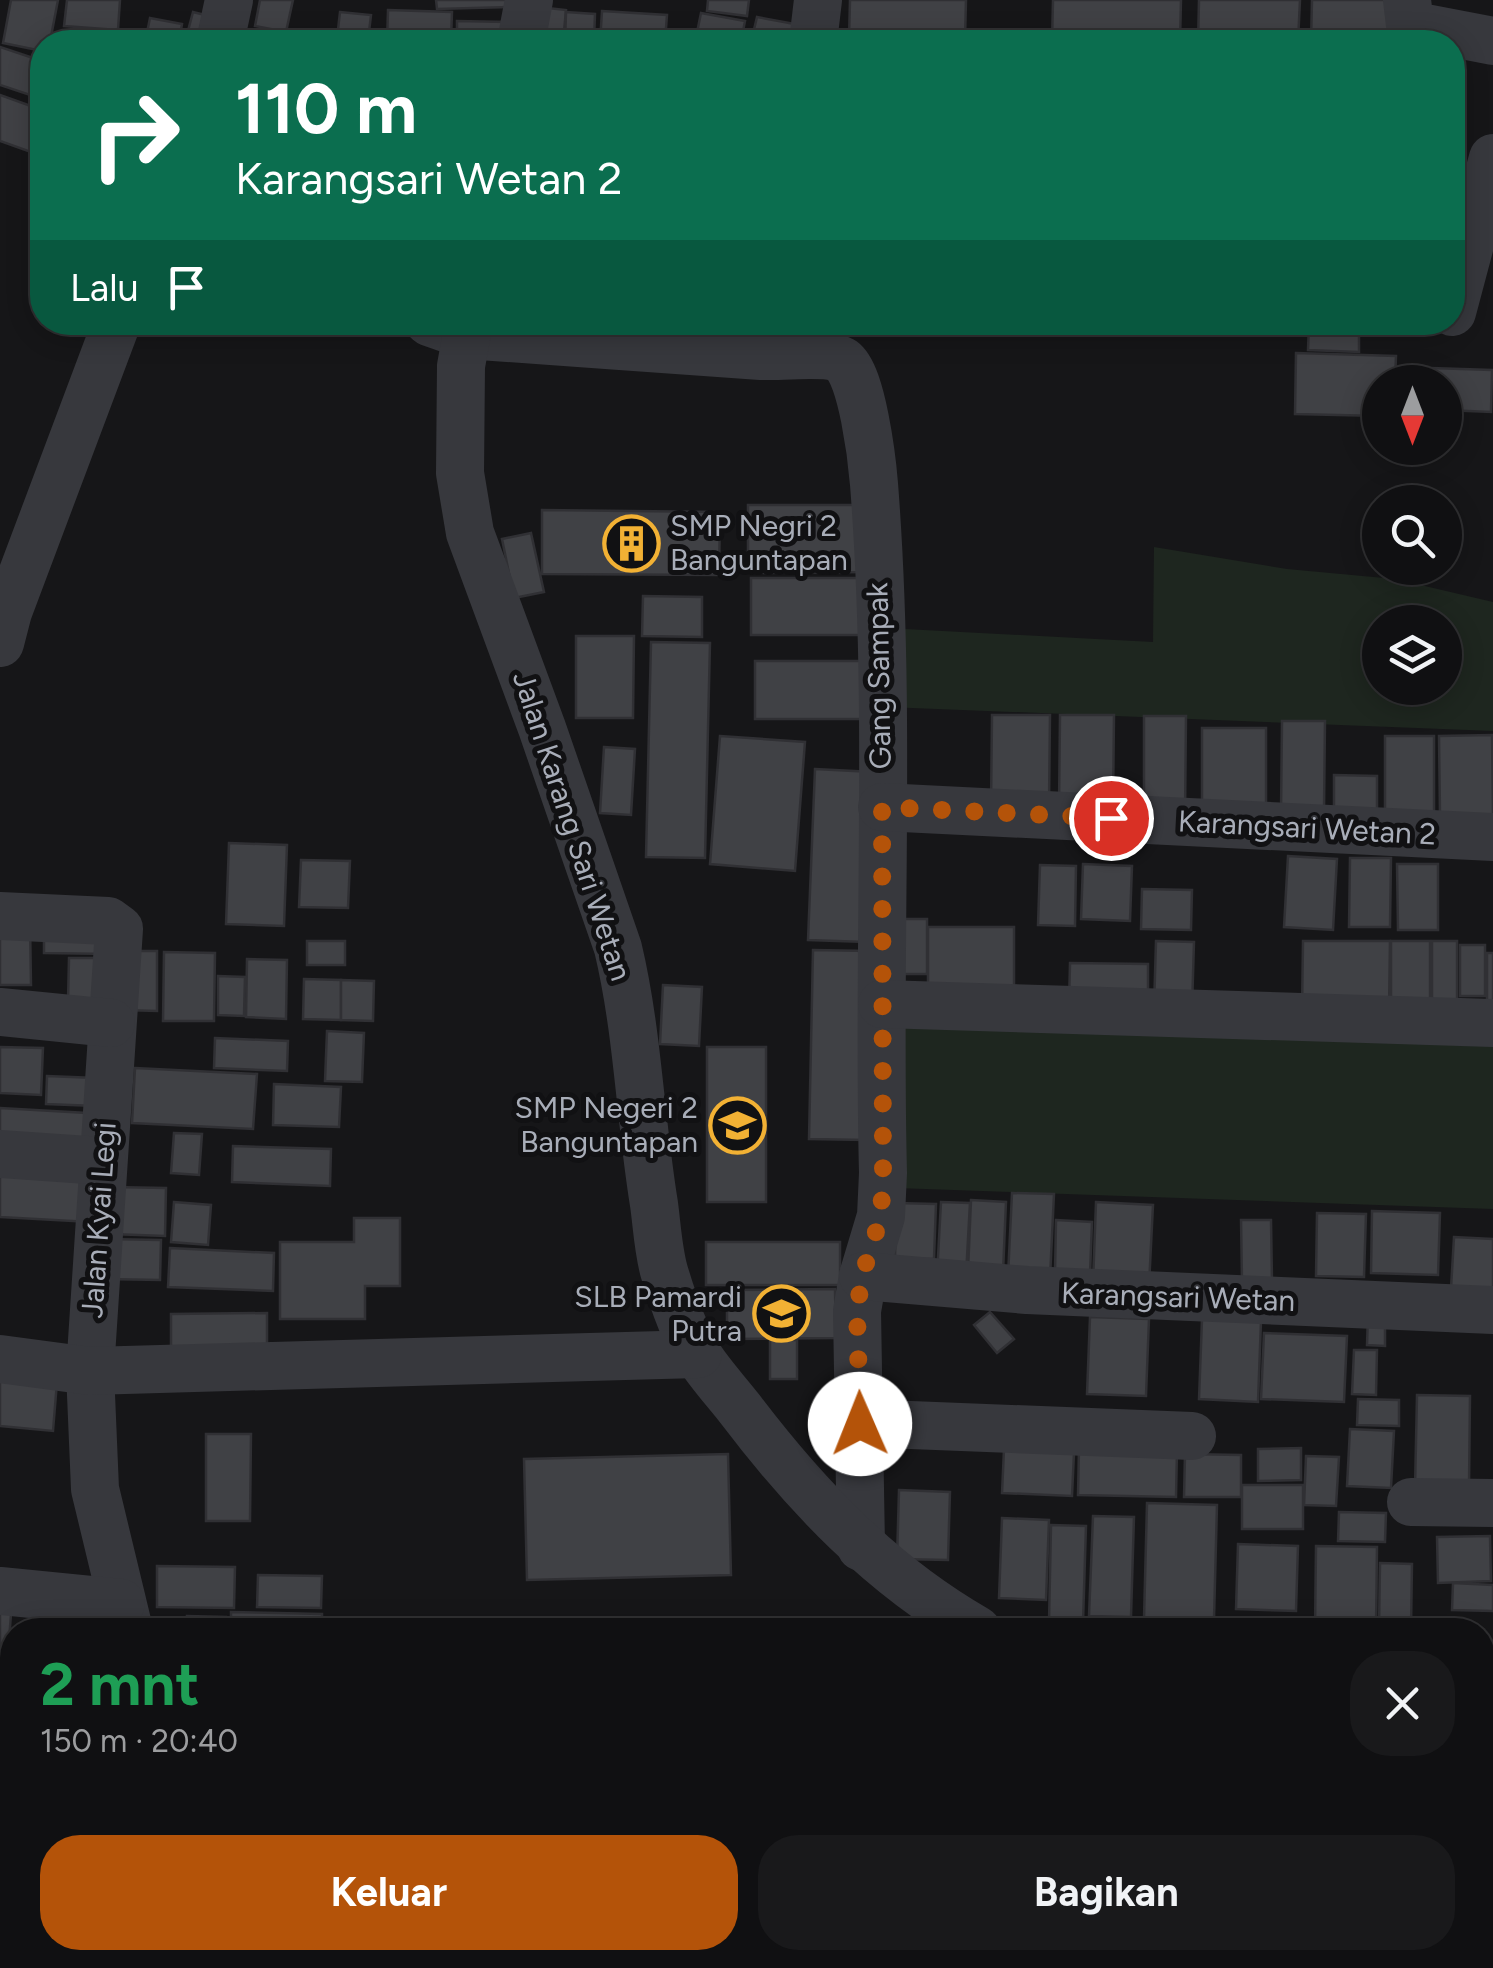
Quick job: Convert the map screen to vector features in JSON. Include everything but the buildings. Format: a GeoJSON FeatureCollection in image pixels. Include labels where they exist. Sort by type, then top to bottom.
{"type":"FeatureCollection","features":[{"type":"Feature","properties":{"kind":"street"},"geometry":{"type":"LineString","coordinates":[[223,30],[229,0]]}},
{"type":"Feature","properties":{"kind":"street"},"geometry":{"type":"LineString","coordinates":[[524,30],[529,0]]}},
{"type":"Feature","properties":{"kind":"street"},"geometry":{"type":"LineString","coordinates":[[814,30],[818,0]]}},
{"type":"Feature","properties":{"kind":"street"},"geometry":{"type":"LineString","coordinates":[[1407,0],[1410,25],[1436,30]]}},
{"type":"Feature","properties":{"kind":"street"},"geometry":{"type":"LineString","coordinates":[[1465,36],[1493,41]]}},
{"type":"Feature","properties":{"kind":"street"},"geometry":{"type":"LineString","coordinates":[[1465,263],[1493,158]]}},
{"type":"Feature","properties":{"kind":"street"},"geometry":{"type":"LineString","coordinates":[[0,644],[8,612],[111,335]]}},
{"type":"Feature","properties":{"kind":"street","name":"Jalan Karang Sari Wetan"},"geometry":{"type":"LineString","coordinates":[[456,335],[461,366],[460,474],[470,533],[618,948],[664,1269],[698,1354],[766,1444],[861,1547],[956,1618]]}},
{"type":"Feature","properties":{"kind":"street"},"geometry":{"type":"LineString","coordinates":[[650,335],[772,340]]}},
{"type":"Feature","properties":{"kind":"street","name":"Gang Sampak"},"geometry":{"type":"LineString","coordinates":[[772,340],[835,356],[847,363],[856,382],[874,481],[882,807],[881,1210],[862,1276],[857,1311],[861,1547]]}},
{"type":"Feature","properties":{"kind":"street","name":"Karangsari Wetan 2"},"geometry":{"type":"LineString","coordinates":[[882,807],[1493,837]]}},
{"type":"Feature","properties":{"kind":"street","name":"Jalan Kyai Legi"},"geometry":{"type":"LineString","coordinates":[[0,916],[108,921],[119,929],[90,1371],[95,1489],[125,1617]]}},
{"type":"Feature","properties":{"kind":"street"},"geometry":{"type":"LineString","coordinates":[[882,1004],[1493,1023]]}},
{"type":"Feature","properties":{"kind":"street"},"geometry":{"type":"LineString","coordinates":[[0,1012],[112,1023]]}},
{"type":"Feature","properties":{"kind":"street"},"geometry":{"type":"LineString","coordinates":[[0,1154],[102,1161]]}},
{"type":"Feature","properties":{"kind":"street","name":"Karangsari Wetan"},"geometry":{"type":"LineString","coordinates":[[862,1276],[1027,1290],[1493,1310]]}},
{"type":"Feature","properties":{"kind":"street"},"geometry":{"type":"LineString","coordinates":[[0,1359],[90,1371],[698,1354]]}},
{"type":"Feature","properties":{"kind":"street"},"geometry":{"type":"LineString","coordinates":[[860,1424],[1192,1436]]}},
{"type":"Feature","properties":{"kind":"street"},"geometry":{"type":"LineString","coordinates":[[1410,1502],[1493,1503]]}},
{"type":"Feature","properties":{"kind":"street"},"geometry":{"type":"LineString","coordinates":[[0,1591],[125,1617]]}},
{"type":"Feature","properties":{"kind":"shaded area"},"geometry":{"type":"Polygon","coordinates":[[[1154,547],[1287,569],[1362,576],[1362,585],[1421,585],[1493,602],[1493,731],[887,707],[886,628],[1153,642],[1154,547]]]}},
{"type":"Feature","properties":{"kind":"shaded area"},"geometry":{"type":"Polygon","coordinates":[[[903,1006],[1493,1027],[1493,1209],[896,1188],[903,1006]]]}},
{"type":"Feature","properties":{"kind":"place","name":"SMP Negri 2 Banguntapan"},"geometry":{"type":"Point","coordinates":[631,543]}},
{"type":"Feature","properties":{"kind":"place","name":"SMP Negeri 2 Banguntapan"},"geometry":{"type":"Point","coordinates":[737,1125]}},
{"type":"Feature","properties":{"kind":"place","name":"SLB Pamardi Putra"},"geometry":{"type":"Point","coordinates":[781,1314]}},
{"type":"Feature","properties":{"kind":"route"},"geometry":{"type":"LineString","coordinates":[[860,1424],[857,1311],[862,1276],[881,1216],[883,1173],[882,807],[1111,818]]}}]}
